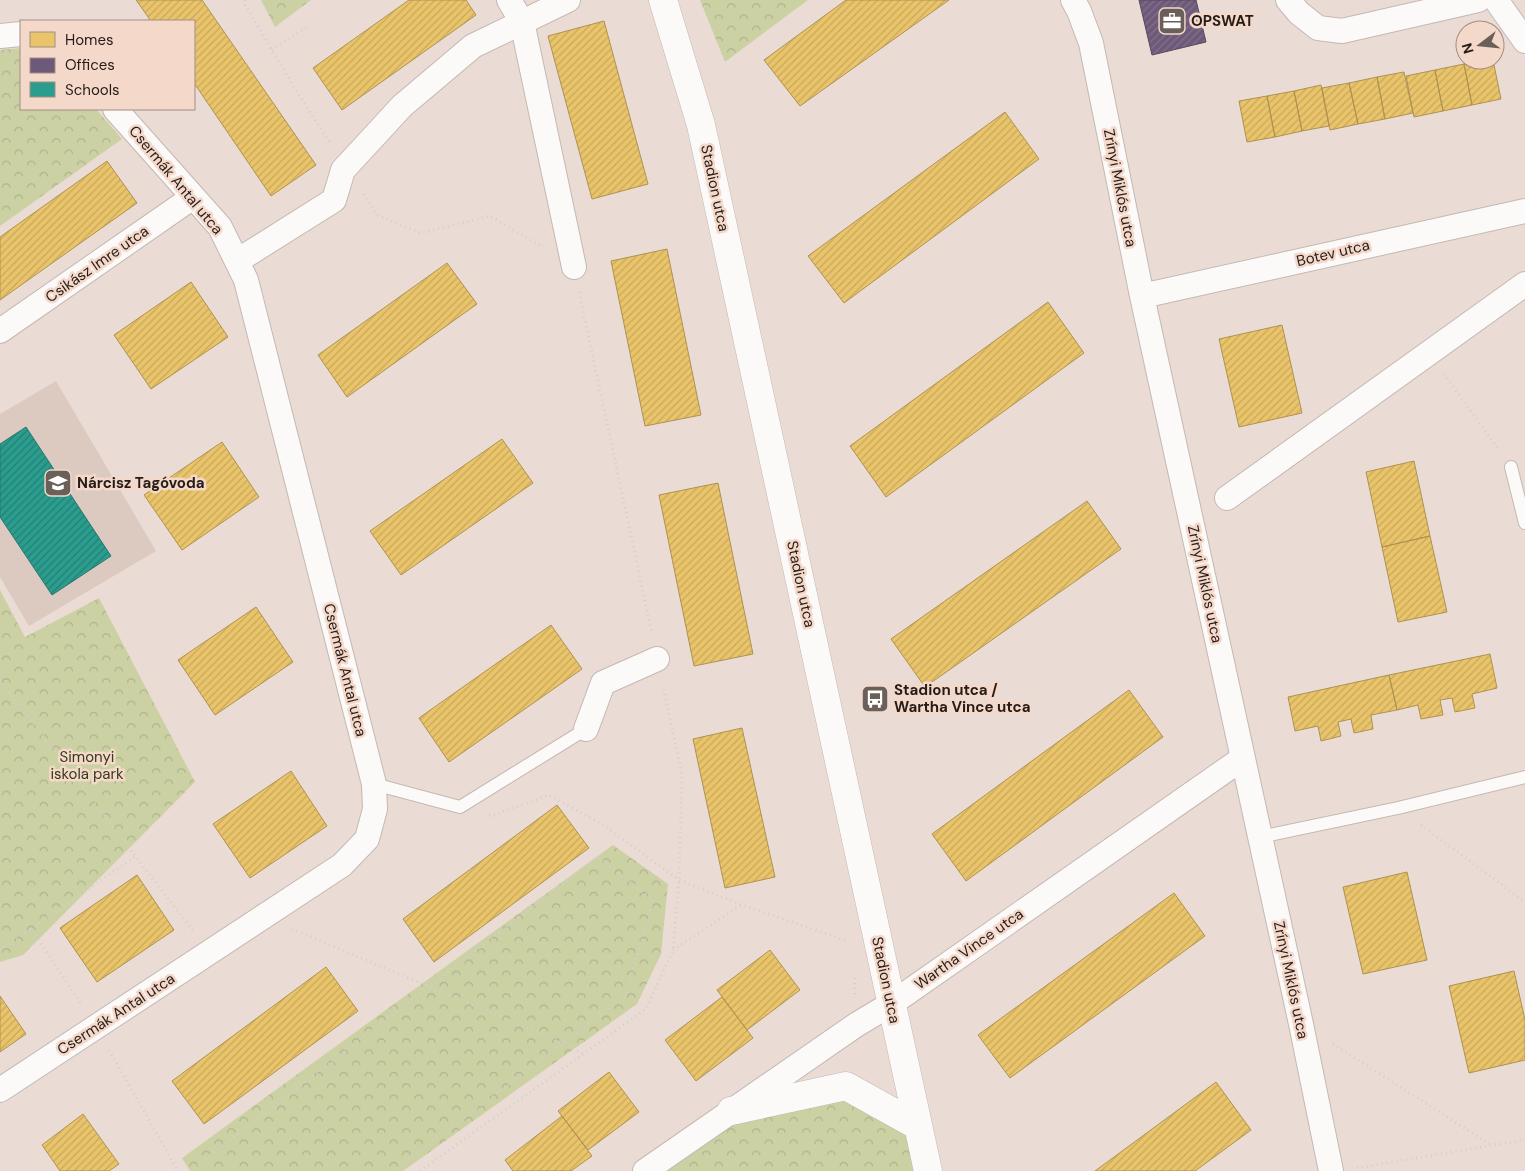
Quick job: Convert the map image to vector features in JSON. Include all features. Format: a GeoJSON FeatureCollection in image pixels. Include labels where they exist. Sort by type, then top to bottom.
{"type":"FeatureCollection","features":[{"type":"Feature","properties":{"kind":"street"},"geometry":{"type":"LineString","coordinates":[[509,0],[522,22],[574,267]]}},
{"type":"Feature","properties":{"kind":"street"},"geometry":{"type":"LineString","coordinates":[[236,261],[334,200],[343,170],[402,106],[474,46],[568,0]]}},
{"type":"Feature","properties":{"kind":"street","name":"Stadion utca"},"geometry":{"type":"LineString","coordinates":[[663,0],[701,125],[928,1171]]}},
{"type":"Feature","properties":{"kind":"street","name":"Zrínyi Miklós utca"},"geometry":{"type":"LineString","coordinates":[[1073,0],[1091,43],[1142,296],[1301,1024],[1340,1170]]}},
{"type":"Feature","properties":{"kind":"street"},"geometry":{"type":"LineString","coordinates":[[1288,0],[1299,13],[1318,28],[1342,31],[1478,0]]}},
{"type":"Feature","properties":{"kind":"street"},"geometry":{"type":"LineString","coordinates":[[1496,0],[1525,41]]}},
{"type":"Feature","properties":{"kind":"street"},"geometry":{"type":"LineString","coordinates":[[0,36],[20,34]]}},
{"type":"Feature","properties":{"kind":"street","name":"Csermák Antal utca"},"geometry":{"type":"LineString","coordinates":[[0,1090],[342,865],[367,840],[375,809],[374,784],[246,280],[220,228],[116,110]]}},
{"type":"Feature","properties":{"kind":"street","name":"Csikász Imre utca"},"geometry":{"type":"LineString","coordinates":[[0,331],[193,198]]}},
{"type":"Feature","properties":{"kind":"street","name":"Botev utca"},"geometry":{"type":"LineString","coordinates":[[1142,296],[1525,211]]}},
{"type":"Feature","properties":{"kind":"street"},"geometry":{"type":"LineString","coordinates":[[1227,498],[1525,284]]}},
{"type":"Feature","properties":{"kind":"street"},"geometry":{"type":"LineString","coordinates":[[586,729],[603,683],[657,659]]}},
{"type":"Feature","properties":{"kind":"street","name":"Wartha Vince utca"},"geometry":{"type":"LineString","coordinates":[[645,1171],[856,1025],[891,1004],[1243,758]]}},
{"type":"Feature","properties":{"kind":"street"},"geometry":{"type":"LineString","coordinates":[[731,1111],[846,1086],[918,1126]]}},
{"type":"Feature","properties":{"kind":"lane"},"geometry":{"type":"LineString","coordinates":[[1511,467],[1525,523]]}},
{"type":"Feature","properties":{"kind":"lane"},"geometry":{"type":"LineString","coordinates":[[374,784],[460,807],[586,729]]}},
{"type":"Feature","properties":{"kind":"lane"},"geometry":{"type":"LineString","coordinates":[[1260,836],[1398,808],[1525,777]]}},
{"type":"Feature","properties":{"kind":"path"},"geometry":{"type":"LineString","coordinates":[[244,0],[272,50],[377,215],[420,233],[490,216],[574,267],[682,774],[679,880],[673,950],[646,1009],[420,1171]]}},
{"type":"Feature","properties":{"kind":"path"},"geometry":{"type":"LineString","coordinates":[[272,50],[307,27]]}},
{"type":"Feature","properties":{"kind":"path"},"geometry":{"type":"LineString","coordinates":[[1428,353],[1511,467]]}},
{"type":"Feature","properties":{"kind":"path"},"geometry":{"type":"LineString","coordinates":[[0,680],[210,952]]}},
{"type":"Feature","properties":{"kind":"path"},"geometry":{"type":"LineString","coordinates":[[460,807],[492,816],[548,795],[602,824],[679,880],[742,905],[854,943]]}},
{"type":"Feature","properties":{"kind":"path"},"geometry":{"type":"LineString","coordinates":[[1398,808],[1525,902]]}},
{"type":"Feature","properties":{"kind":"path"},"geometry":{"type":"LineString","coordinates":[[31,930],[136,856]]}},
{"type":"Feature","properties":{"kind":"path"},"geometry":{"type":"LineString","coordinates":[[190,1171],[597,856],[653,900],[626,995],[394,1171]]}},
{"type":"Feature","properties":{"kind":"path"},"geometry":{"type":"LineString","coordinates":[[673,950],[742,905]]}},
{"type":"Feature","properties":{"kind":"path"},"geometry":{"type":"LineString","coordinates":[[263,917],[563,1043],[584,1054]]}},
{"type":"Feature","properties":{"kind":"path"},"geometry":{"type":"LineString","coordinates":[[854,970],[856,1025]]}},
{"type":"Feature","properties":{"kind":"path"},"geometry":{"type":"LineString","coordinates":[[1301,1024],[1490,1145]]}},
{"type":"Feature","properties":{"kind":"path"},"geometry":{"type":"LineString","coordinates":[[1340,1170],[1525,1140]]}},
{"type":"Feature","properties":{"kind":"shaded area","name":"Nárcisz Tagóvoda"},"geometry":{"type":"Polygon","coordinates":[[[56,381],[156,551],[29,626],[0,577],[0,414],[56,381]]]}},
{"type":"Feature","properties":{"kind":"green space"},"geometry":{"type":"Polygon","coordinates":[[[261,0],[311,0],[275,27],[261,0]]]}},
{"type":"Feature","properties":{"kind":"green space"},"geometry":{"type":"Polygon","coordinates":[[[700,0],[808,0],[725,62],[700,0]]]}},
{"type":"Feature","properties":{"kind":"green space"},"geometry":{"type":"Polygon","coordinates":[[[20,48],[20,110],[97,110],[122,139],[0,226],[0,50],[20,48]]]}},
{"type":"Feature","properties":{"kind":"green space","name":"Simonyi iskola park"},"geometry":{"type":"Polygon","coordinates":[[[0,590],[25,637],[99,598],[195,782],[23,955],[0,962],[0,590]]]}},
{"type":"Feature","properties":{"kind":"green space"},"geometry":{"type":"Polygon","coordinates":[[[613,845],[668,884],[661,954],[637,1004],[403,1171],[190,1171],[182,1158],[613,845]]]}},
{"type":"Feature","properties":{"kind":"green space"},"geometry":{"type":"Polygon","coordinates":[[[846,1086],[918,1126],[928,1171],[645,1171],[731,1111],[846,1086]]]}},
{"type":"Feature","properties":{"kind":"building: Homes"},"geometry":{"type":"Polygon","coordinates":[[[136,0],[202,0],[316,165],[271,196],[195,84],[195,20],[150,20],[136,0]]]}},
{"type":"Feature","properties":{"kind":"building: Homes"},"geometry":{"type":"Polygon","coordinates":[[[409,0],[466,0],[476,15],[342,110],[313,68],[409,0]]]}},
{"type":"Feature","properties":{"kind":"building: Homes"},"geometry":{"type":"Polygon","coordinates":[[[846,0],[949,0],[800,106],[764,60],[846,0]]]}},
{"type":"Feature","properties":{"kind":"building: Homes"},"geometry":{"type":"Polygon","coordinates":[[[604,21],[648,184],[592,199],[548,36],[604,21]]]}},
{"type":"Feature","properties":{"kind":"building: Homes"},"geometry":{"type":"Polygon","coordinates":[[[1455,66],[1455,70],[1465,70],[1472,105],[1443,111],[1435,70],[1455,66]]]}},
{"type":"Feature","properties":{"kind":"building: Homes"},"geometry":{"type":"Polygon","coordinates":[[[1435,70],[1443,111],[1414,117],[1406,76],[1435,70]]]}},
{"type":"Feature","properties":{"kind":"building: Homes"},"geometry":{"type":"Polygon","coordinates":[[[1465,70],[1495,70],[1501,99],[1472,105],[1465,70]]]}},
{"type":"Feature","properties":{"kind":"building: Homes"},"geometry":{"type":"Polygon","coordinates":[[[1404,72],[1413,113],[1385,119],[1377,77],[1404,72]]]}},
{"type":"Feature","properties":{"kind":"building: Homes"},"geometry":{"type":"Polygon","coordinates":[[[1377,77],[1385,119],[1358,124],[1349,83],[1377,77]]]}},
{"type":"Feature","properties":{"kind":"building: Homes"},"geometry":{"type":"Polygon","coordinates":[[[1349,83],[1358,124],[1330,130],[1322,88],[1349,83]]]}},
{"type":"Feature","properties":{"kind":"building: Homes"},"geometry":{"type":"Polygon","coordinates":[[[1321,85],[1329,126],[1302,131],[1294,91],[1321,85]]]}},
{"type":"Feature","properties":{"kind":"building: Homes"},"geometry":{"type":"Polygon","coordinates":[[[1294,91],[1302,131],[1275,137],[1267,96],[1294,91]]]}},
{"type":"Feature","properties":{"kind":"building: Homes"},"geometry":{"type":"Polygon","coordinates":[[[1267,96],[1275,137],[1247,142],[1239,101],[1267,96]]]}},
{"type":"Feature","properties":{"kind":"building: Homes"},"geometry":{"type":"Polygon","coordinates":[[[1005,112],[1039,159],[844,303],[808,256],[1005,112]]]}},
{"type":"Feature","properties":{"kind":"building: Homes"},"geometry":{"type":"Polygon","coordinates":[[[107,161],[137,203],[0,300],[0,237],[107,161]]]}},
{"type":"Feature","properties":{"kind":"building: Homes"},"geometry":{"type":"Polygon","coordinates":[[[667,249],[701,415],[645,426],[611,261],[667,249]]]}},
{"type":"Feature","properties":{"kind":"building: Homes"},"geometry":{"type":"Polygon","coordinates":[[[447,263],[477,304],[347,397],[318,355],[447,263]]]}},
{"type":"Feature","properties":{"kind":"building: Homes"},"geometry":{"type":"Polygon","coordinates":[[[191,282],[228,337],[151,389],[114,335],[191,282]]]}},
{"type":"Feature","properties":{"kind":"building: Homes"},"geometry":{"type":"Polygon","coordinates":[[[1048,302],[1084,353],[886,497],[850,446],[1048,302]]]}},
{"type":"Feature","properties":{"kind":"building: Homes"},"geometry":{"type":"Polygon","coordinates":[[[1282,325],[1302,413],[1239,427],[1219,339],[1282,325]]]}},
{"type":"Feature","properties":{"kind":"building: Homes"},"geometry":{"type":"Polygon","coordinates":[[[502,439],[533,483],[401,575],[370,531],[502,439]]]}},
{"type":"Feature","properties":{"kind":"building: Homes"},"geometry":{"type":"Polygon","coordinates":[[[222,442],[259,497],[182,550],[144,495],[222,442]]]}},
{"type":"Feature","properties":{"kind":"building: Homes"},"geometry":{"type":"Polygon","coordinates":[[[1414,461],[1430,536],[1382,547],[1366,472],[1414,461]]]}},
{"type":"Feature","properties":{"kind":"building: Homes"},"geometry":{"type":"Polygon","coordinates":[[[718,483],[753,654],[694,666],[659,495],[718,483]]]}},
{"type":"Feature","properties":{"kind":"building: Homes"},"geometry":{"type":"Polygon","coordinates":[[[1087,501],[1121,549],[925,687],[891,639],[1087,501]]]}},
{"type":"Feature","properties":{"kind":"building: Homes"},"geometry":{"type":"Polygon","coordinates":[[[1430,536],[1447,612],[1398,622],[1382,547],[1430,536]]]}},
{"type":"Feature","properties":{"kind":"building: Homes"},"geometry":{"type":"Polygon","coordinates":[[[256,607],[293,662],[215,715],[178,660],[256,607]]]}},
{"type":"Feature","properties":{"kind":"building: Homes"},"geometry":{"type":"Polygon","coordinates":[[[551,625],[582,669],[449,762],[419,718],[551,625]]]}},
{"type":"Feature","properties":{"kind":"building: Homes"},"geometry":{"type":"Polygon","coordinates":[[[1490,654],[1497,688],[1472,694],[1475,708],[1455,712],[1452,698],[1440,700],[1443,715],[1421,719],[1418,705],[1397,710],[1389,675],[1490,654]]]}},
{"type":"Feature","properties":{"kind":"building: Homes"},"geometry":{"type":"Polygon","coordinates":[[[1389,675],[1397,710],[1371,715],[1373,729],[1354,733],[1351,719],[1338,722],[1341,736],[1321,741],[1318,726],[1295,731],[1288,697],[1389,675]]]}},
{"type":"Feature","properties":{"kind":"building: Homes"},"geometry":{"type":"Polygon","coordinates":[[[1129,690],[1163,737],[966,881],[932,834],[1129,690]]]}},
{"type":"Feature","properties":{"kind":"building: Homes"},"geometry":{"type":"Polygon","coordinates":[[[742,728],[775,877],[725,888],[693,739],[742,728]]]}},
{"type":"Feature","properties":{"kind":"building: Homes"},"geometry":{"type":"Polygon","coordinates":[[[291,771],[327,826],[250,878],[213,824],[291,771]]]}},
{"type":"Feature","properties":{"kind":"building: Homes"},"geometry":{"type":"Polygon","coordinates":[[[557,805],[589,848],[434,962],[403,919],[557,805]]]}},
{"type":"Feature","properties":{"kind":"building: Homes"},"geometry":{"type":"Polygon","coordinates":[[[1407,872],[1427,960],[1363,974],[1343,887],[1407,872]]]}},
{"type":"Feature","properties":{"kind":"building: Homes"},"geometry":{"type":"Polygon","coordinates":[[[137,875],[174,930],[97,982],[60,928],[137,875]]]}},
{"type":"Feature","properties":{"kind":"building: Homes"},"geometry":{"type":"Polygon","coordinates":[[[1174,893],[1205,936],[1010,1078],[978,1035],[1174,893]]]}},
{"type":"Feature","properties":{"kind":"building: Homes"},"geometry":{"type":"Polygon","coordinates":[[[770,950],[800,990],[747,1030],[717,990],[770,950]]]}},
{"type":"Feature","properties":{"kind":"building: Homes"},"geometry":{"type":"Polygon","coordinates":[[[326,967],[358,1011],[204,1124],[172,1081],[326,967]]]}},
{"type":"Feature","properties":{"kind":"building: Homes"},"geometry":{"type":"Polygon","coordinates":[[[1514,971],[1525,1020],[1525,1060],[1469,1073],[1449,986],[1514,971]]]}},
{"type":"Feature","properties":{"kind":"building: Homes"},"geometry":{"type":"Polygon","coordinates":[[[0,996],[26,1034],[0,1052],[0,996]]]}},
{"type":"Feature","properties":{"kind":"building: Homes"},"geometry":{"type":"Polygon","coordinates":[[[722,997],[753,1038],[696,1081],[665,1040],[722,997]]]}},
{"type":"Feature","properties":{"kind":"building: Homes"},"geometry":{"type":"Polygon","coordinates":[[[609,1072],[639,1112],[588,1150],[558,1111],[609,1072]]]}},
{"type":"Feature","properties":{"kind":"building: Homes"},"geometry":{"type":"Polygon","coordinates":[[[1216,1082],[1251,1130],[1195,1171],[1095,1171],[1216,1082]]]}},
{"type":"Feature","properties":{"kind":"building: Homes"},"geometry":{"type":"Polygon","coordinates":[[[83,1114],[119,1164],[109,1171],[60,1171],[42,1145],[83,1114]]]}},
{"type":"Feature","properties":{"kind":"building: Homes"},"geometry":{"type":"Polygon","coordinates":[[[562,1116],[592,1156],[571,1171],[513,1171],[505,1160],[562,1116]]]}},
{"type":"Feature","properties":{"kind":"building: Offices","name":"OPSWAT"},"geometry":{"type":"Polygon","coordinates":[[[1139,0],[1196,0],[1206,42],[1152,55],[1139,0]]]}},
{"type":"Feature","properties":{"kind":"building: Schools"},"geometry":{"type":"Polygon","coordinates":[[[26,427],[111,556],[52,595],[0,517],[0,444],[26,427]]]}},
{"type":"Feature","properties":{"kind":"place","name":"OPSWAT"},"geometry":{"type":"Point","coordinates":[1172,21]}},
{"type":"Feature","properties":{"kind":"place","name":"Nárcisz Tagóvoda"},"geometry":{"type":"Point","coordinates":[58,483]}},
{"type":"Feature","properties":{"kind":"place","name":"Stadion utca / Wartha Vince utca"},"geometry":{"type":"Point","coordinates":[875,699]}}]}
